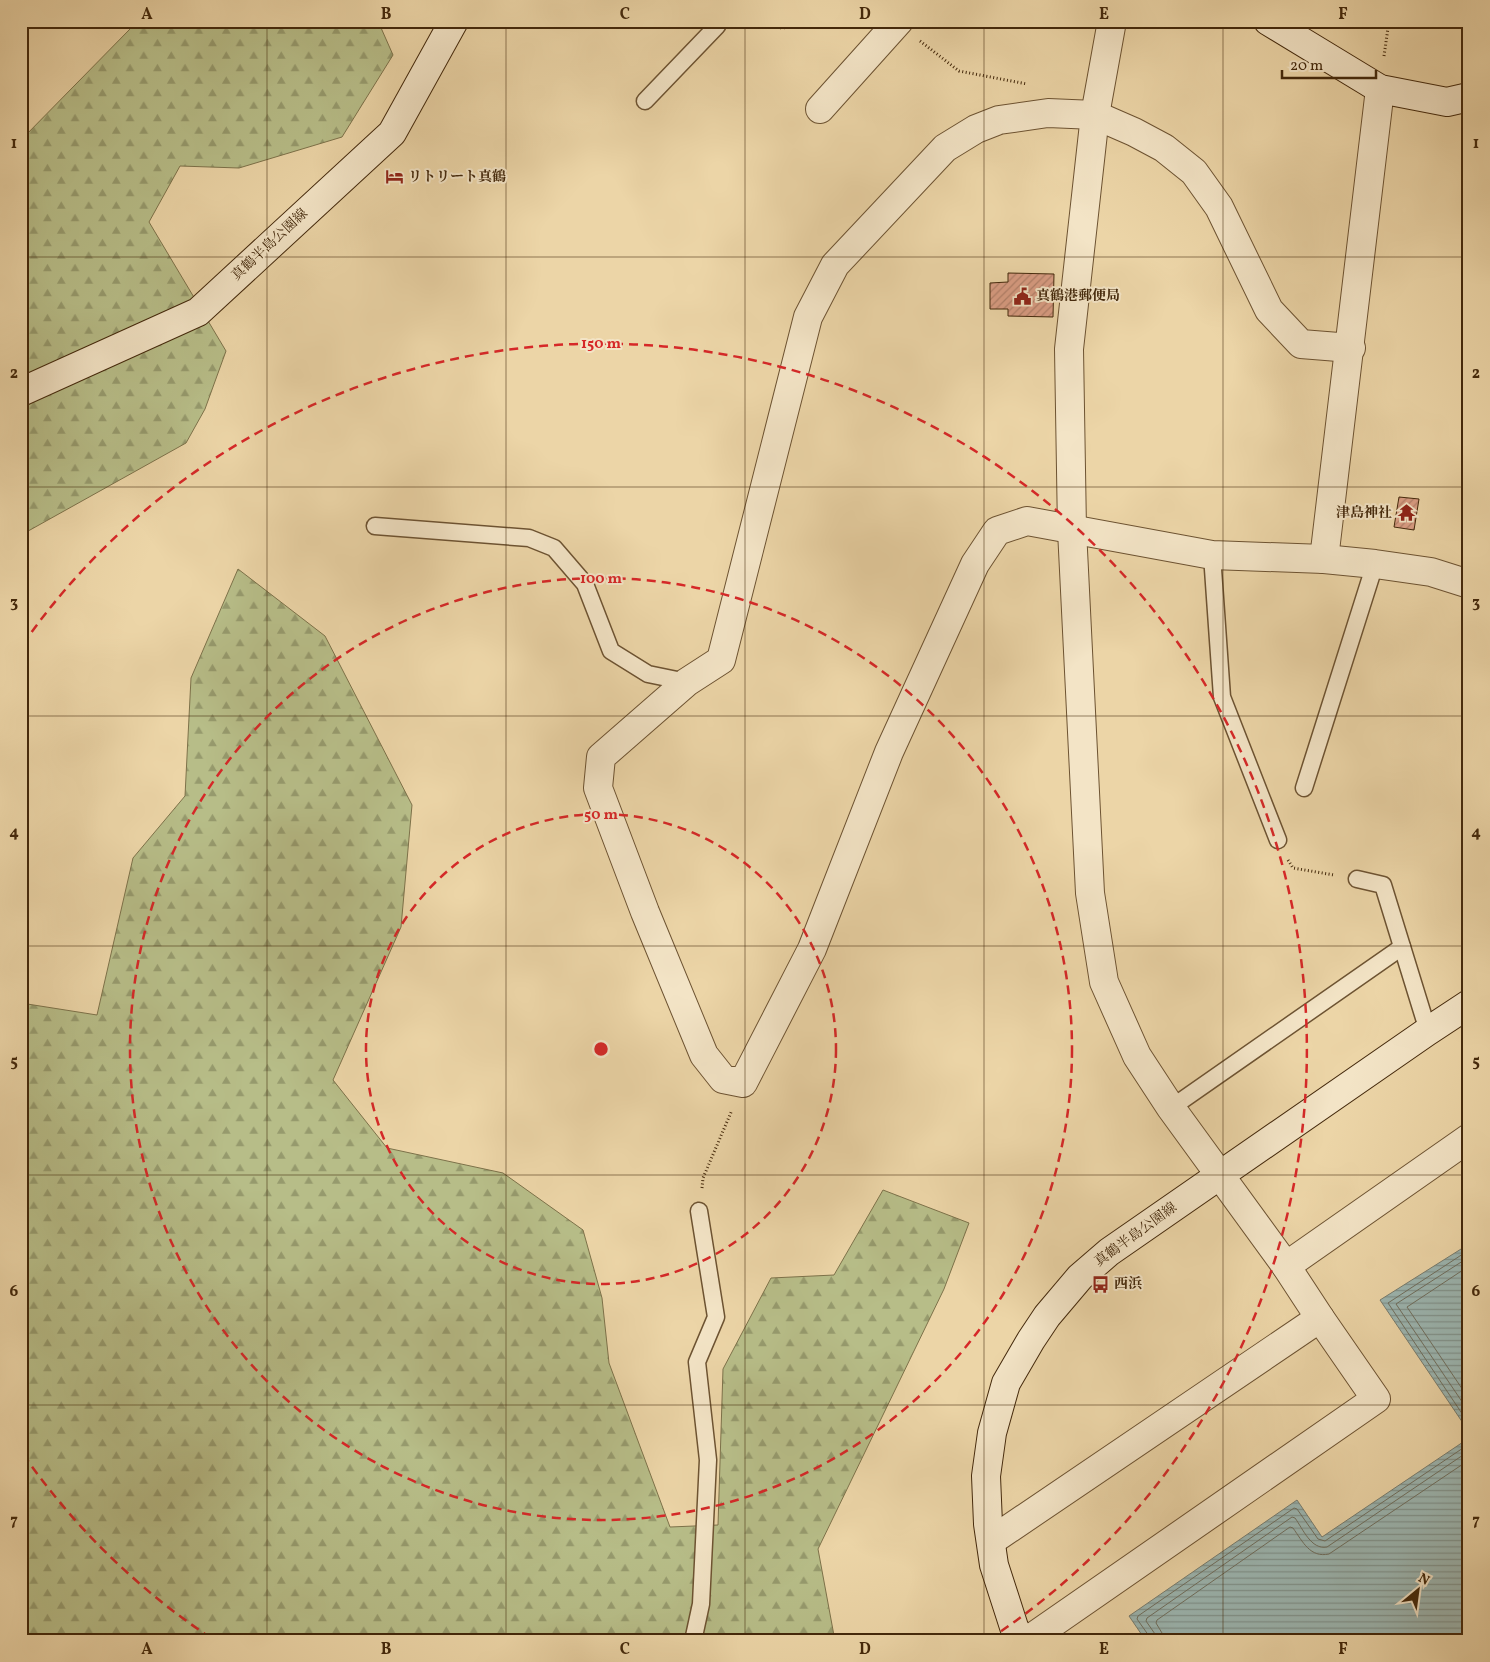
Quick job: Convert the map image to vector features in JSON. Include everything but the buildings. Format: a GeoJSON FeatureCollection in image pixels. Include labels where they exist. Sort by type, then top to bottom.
{"type":"FeatureCollection","features":[{"type":"Feature","properties":{"kind":"street","name":"真鶴半島公園線"},"geometry":{"type":"LineString","coordinates":[[21,392],[198,312],[392,133],[454,21]]}},
{"type":"Feature","properties":{"kind":"street"},"geometry":{"type":"LineString","coordinates":[[1027,1641],[1376,1399],[1286,1266],[1171,1108],[1137,1056],[1104,982],[1090,893],[1072,530],[1069,349],[1095,115],[1112,21]]}},
{"type":"Feature","properties":{"kind":"street"},"geometry":{"type":"LineString","coordinates":[[1268,21],[1380,89],[1447,102],[1469,97]]}},
{"type":"Feature","properties":{"kind":"street"},"geometry":{"type":"LineString","coordinates":[[820,109],[898,22]]}},
{"type":"Feature","properties":{"kind":"street"},"geometry":{"type":"LineString","coordinates":[[1324,559],[1351,348],[1380,89]]}},
{"type":"Feature","properties":{"kind":"street"},"geometry":{"type":"LineString","coordinates":[[1351,348],[1301,344],[1269,310],[1219,207],[1194,172],[1164,148],[1095,115],[1048,113],[999,120],[976,129],[945,148],[835,265],[808,316],[721,660],[687,682],[601,757],[598,788],[645,912],[704,1055],[722,1079],[743,1083],[812,949],[889,752],[975,564],[997,531],[1027,521],[1212,554],[1324,559],[1432,572],[1469,584]]}},
{"type":"Feature","properties":{"kind":"street","name":"真鶴半島公園線"},"geometry":{"type":"LineString","coordinates":[[1021,1641],[1014,1627],[994,1565],[988,1524],[986,1476],[992,1433],[1006,1383],[1047,1316],[1080,1277],[1108,1252],[1469,1004]]}},
{"type":"Feature","properties":{"kind":"street"},"geometry":{"type":"LineString","coordinates":[[1286,1266],[1469,1138]]}},
{"type":"Feature","properties":{"kind":"street"},"geometry":{"type":"LineString","coordinates":[[991,1541],[1320,1318]]}},
{"type":"Feature","properties":{"kind":"lane"},"geometry":{"type":"LineString","coordinates":[[645,101],[717,26],[717,21]]}},
{"type":"Feature","properties":{"kind":"lane"},"geometry":{"type":"LineString","coordinates":[[375,526],[529,538],[554,548],[585,584],[611,651],[648,674],[687,682]]}},
{"type":"Feature","properties":{"kind":"lane"},"geometry":{"type":"LineString","coordinates":[[1212,554],[1222,697],[1278,840]]}},
{"type":"Feature","properties":{"kind":"lane"},"geometry":{"type":"LineString","coordinates":[[1304,788],[1375,564]]}},
{"type":"Feature","properties":{"kind":"lane"},"geometry":{"type":"LineString","coordinates":[[1357,879],[1383,885],[1428,1031]]}},
{"type":"Feature","properties":{"kind":"lane"},"geometry":{"type":"LineString","coordinates":[[1171,1108],[1402,947]]}},
{"type":"Feature","properties":{"kind":"lane"},"geometry":{"type":"LineString","coordinates":[[693,1641],[701,1604],[708,1460],[697,1362],[716,1317],[699,1211]]}},
{"type":"Feature","properties":{"kind":"path"},"geometry":{"type":"LineString","coordinates":[[746,21],[782,28],[830,21]]}},
{"type":"Feature","properties":{"kind":"path"},"geometry":{"type":"LineString","coordinates":[[898,22],[958,71],[1035,86]]}},
{"type":"Feature","properties":{"kind":"path"},"geometry":{"type":"LineString","coordinates":[[1278,840],[1293,868],[1357,879]]}},
{"type":"Feature","properties":{"kind":"path"},"geometry":{"type":"LineString","coordinates":[[699,1211],[703,1178],[743,1083]]}},
{"type":"Feature","properties":{"kind":"green space"},"geometry":{"type":"Polygon","coordinates":[[[128,21],[378,21],[393,55],[342,137],[239,168],[180,166],[149,222],[226,351],[205,409],[186,443],[21,535],[21,140],[130,29],[128,21]]]}},
{"type":"Feature","properties":{"kind":"green space"},"geometry":{"type":"Polygon","coordinates":[[[238,569],[325,636],[412,805],[401,927],[333,1080],[387,1148],[503,1173],[583,1230],[602,1298],[609,1363],[670,1527],[718,1525],[723,1369],[771,1278],[834,1275],[883,1190],[969,1223],[944,1289],[818,1549],[835,1641],[21,1641],[21,1003],[97,1015],[133,858],[185,796],[191,678],[238,569]]]}},
{"type":"Feature","properties":{"kind":"water"},"geometry":{"type":"Polygon","coordinates":[[[1469,1244],[1469,1432],[1380,1300],[1469,1244]]]}},
{"type":"Feature","properties":{"kind":"water"},"geometry":{"type":"Polygon","coordinates":[[[1469,1438],[1469,1641],[1146,1641],[1129,1616],[1297,1500],[1322,1537],[1469,1438]]]}},
{"type":"Feature","properties":{"kind":"place","name":"リトリート真鶴"},"geometry":{"type":"Point","coordinates":[394,177]}},
{"type":"Feature","properties":{"kind":"place","name":"真鶴港郵便局"},"geometry":{"type":"Point","coordinates":[1022,296]}},
{"type":"Feature","properties":{"kind":"place","name":"津島神社"},"geometry":{"type":"Point","coordinates":[1406,513]}},
{"type":"Feature","properties":{"kind":"place","name":"西浜"},"geometry":{"type":"Point","coordinates":[1100,1284]}}]}
